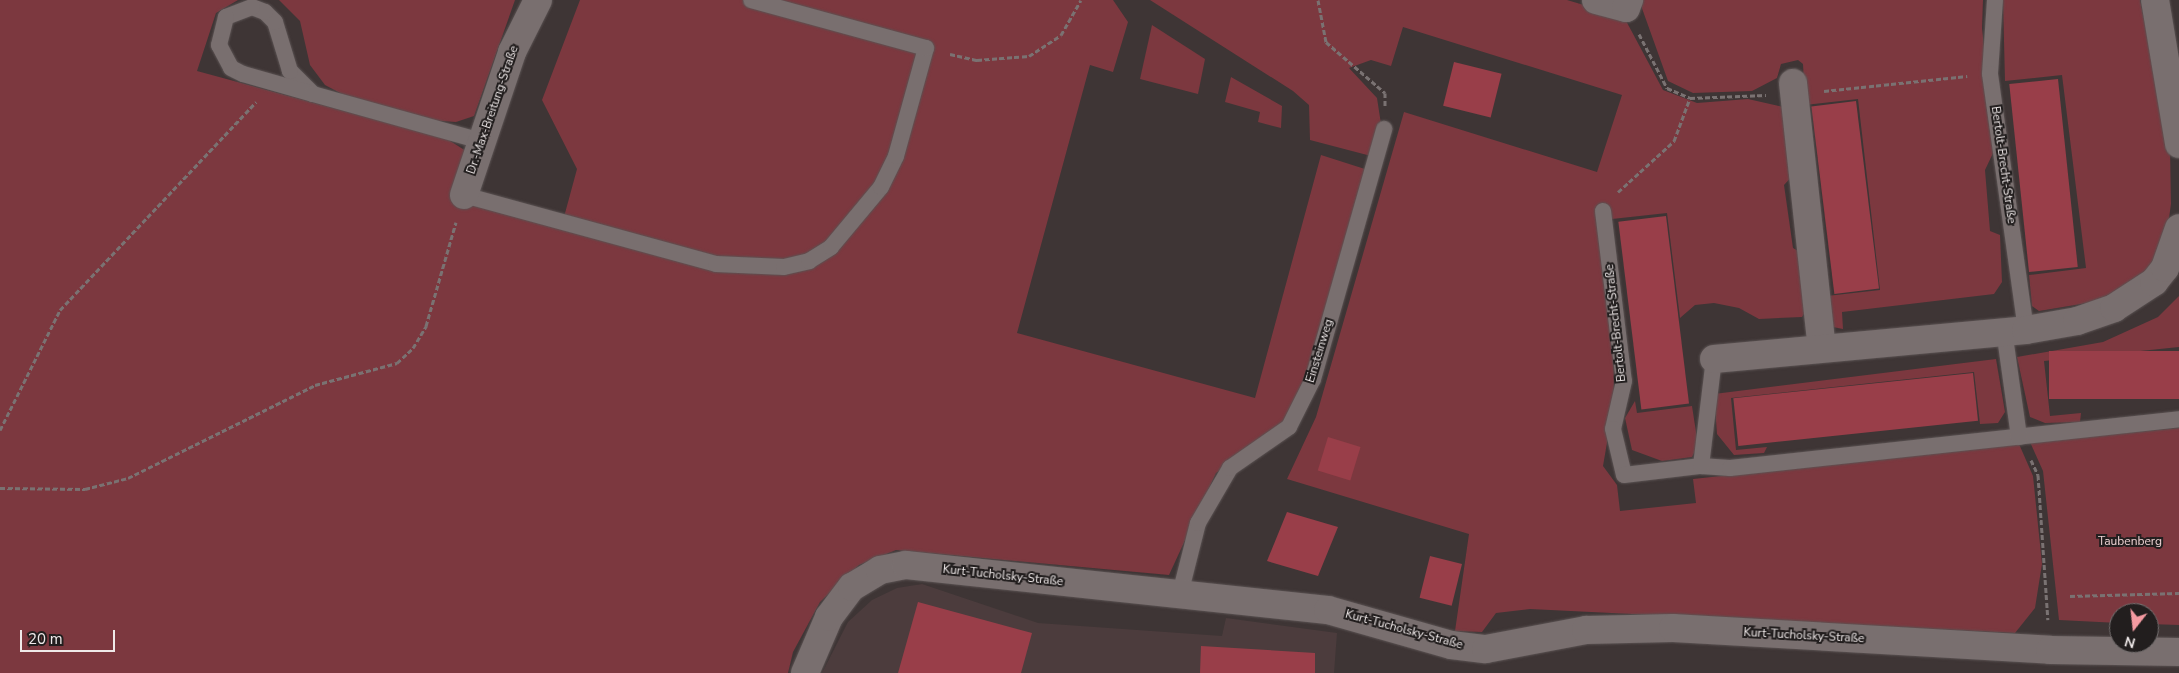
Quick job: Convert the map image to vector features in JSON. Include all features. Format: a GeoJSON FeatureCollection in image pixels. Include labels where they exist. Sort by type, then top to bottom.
{"type":"FeatureCollection","features":[{"type":"Feature","properties":{"kind":"street","name":"Dr.-Max-Breitung-Straße"},"geometry":{"type":"LineString","coordinates":[[464,194],[512,52],[538,0]]}},
{"type":"Feature","properties":{"kind":"street"},"geometry":{"type":"LineString","coordinates":[[1596,0],[1626,8],[1628,0]]}},
{"type":"Feature","properties":{"kind":"street"},"geometry":{"type":"LineString","coordinates":[[2155,0],[2179,144]]}},
{"type":"Feature","properties":{"kind":"street"},"geometry":{"type":"LineString","coordinates":[[1793,83],[1822,348]]}},
{"type":"Feature","properties":{"kind":"street"},"geometry":{"type":"LineString","coordinates":[[1714,359],[2015,330],[2114,308],[2154,282],[2165,268],[2179,228]]}},
{"type":"Feature","properties":{"kind":"street","name":"Kurt-Tucholsky-Straße"},"geometry":{"type":"LineString","coordinates":[[805,673],[829,617],[852,587],[880,570],[906,565],[1328,610],[1451,645],[1486,650],[1586,630],[1673,628],[2050,650],[2179,652]]}},
{"type":"Feature","properties":{"kind":"lane"},"geometry":{"type":"LineString","coordinates":[[464,194],[716,264],[784,267],[809,261],[854,224],[881,187],[896,156],[926,48],[751,0]]}},
{"type":"Feature","properties":{"kind":"lane","name":"Bertolt-Brecht-Straße"},"geometry":{"type":"LineString","coordinates":[[1995,0],[1990,74],[2015,330],[2019,437]]}},
{"type":"Feature","properties":{"kind":"lane"},"geometry":{"type":"LineString","coordinates":[[313,94],[290,71],[275,22],[252,7],[238,9],[226,17],[220,31],[224,59],[237,71],[313,94],[481,141]]}},
{"type":"Feature","properties":{"kind":"lane","name":"Einsteinweg"},"geometry":{"type":"LineString","coordinates":[[1180,594],[1198,523],[1230,468],[1289,427],[1313,379],[1384,129]]}},
{"type":"Feature","properties":{"kind":"lane","name":"Bertolt-Brecht-Straße"},"geometry":{"type":"LineString","coordinates":[[1603,211],[1624,381],[1614,429],[1624,475],[1701,466],[1730,468],[2179,419]]}},
{"type":"Feature","properties":{"kind":"lane"},"geometry":{"type":"LineString","coordinates":[[1701,466],[1714,359]]}},
{"type":"Feature","properties":{"kind":"path"},"geometry":{"type":"LineString","coordinates":[[926,48],[977,60],[1029,56],[1062,36],[1081,0]]}},
{"type":"Feature","properties":{"kind":"path"},"geometry":{"type":"LineString","coordinates":[[1318,0],[1326,42],[1385,93],[1384,129]]}},
{"type":"Feature","properties":{"kind":"path"},"geometry":{"type":"LineString","coordinates":[[0,430],[60,310],[274,82]]}},
{"type":"Feature","properties":{"kind":"path"},"geometry":{"type":"LineString","coordinates":[[1603,211],[1624,185],[1674,140],[1690,98]]}},
{"type":"Feature","properties":{"kind":"path"},"geometry":{"type":"LineString","coordinates":[[0,488],[85,489],[128,478],[315,385],[397,363],[413,348],[426,326],[464,194]]}},
{"type":"Feature","properties":{"kind":"path"},"geometry":{"type":"LineString","coordinates":[[2019,437],[2038,475],[2050,650]]}},
{"type":"Feature","properties":{"kind":"path"},"geometry":{"type":"LineString","coordinates":[[2070,596],[2179,593]]}},
{"type":"Feature","properties":{"kind":"shaded area"},"geometry":{"type":"Polygon","coordinates":[[[922,584],[1038,623],[1222,636],[1226,618],[1337,633],[1334,673],[822,673],[848,622],[872,600],[897,588],[922,584]]]}},
{"type":"Feature","properties":{"kind":"green space"},"geometry":{"type":"Polygon","coordinates":[[[0,0],[238,0],[216,13],[197,71],[447,139],[466,151],[456,197],[561,228],[577,169],[542,100],[580,0],[1113,0],[1128,22],[1113,72],[1090,65],[1017,333],[1255,398],[1321,155],[1368,170],[1309,373],[1286,421],[1216,473],[1169,575],[896,550],[859,565],[820,602],[793,652],[788,673],[0,673],[0,0]]]}},
{"type":"Feature","properties":{"kind":"green space"},"geometry":{"type":"Polygon","coordinates":[[[279,0],[515,0],[474,116],[456,122],[428,120],[342,94],[325,85],[310,65],[300,21],[279,0]]]}},
{"type":"Feature","properties":{"kind":"green space"},"geometry":{"type":"Polygon","coordinates":[[[1150,0],[1567,0],[1624,17],[1663,90],[1697,103],[1748,99],[1783,107],[1796,172],[1784,185],[1793,248],[1805,255],[1807,309],[1802,317],[1759,319],[1739,308],[1714,303],[1695,305],[1680,318],[1667,213],[1612,219],[1614,402],[1603,466],[1617,485],[1620,511],[1696,503],[1693,479],[2019,444],[2033,476],[2042,564],[2035,608],[2015,633],[1530,609],[1496,613],[1482,632],[1455,631],[1469,534],[1287,479],[1316,417],[1404,112],[1597,172],[1622,95],[1403,27],[1391,66],[1371,60],[1349,68],[1377,98],[1381,124],[1371,156],[1310,140],[1309,105],[1293,91],[1150,0]]]}},
{"type":"Feature","properties":{"kind":"green space"},"geometry":{"type":"Polygon","coordinates":[[[1639,0],[1983,0],[1982,28],[1995,149],[1985,170],[1990,231],[2000,235],[2002,282],[1994,294],[1842,312],[1843,329],[1833,327],[1827,296],[1880,290],[1858,99],[1805,105],[1803,64],[1798,60],[1781,64],[1777,78],[1752,91],[1693,93],[1668,81],[1639,0]]]}},
{"type":"Feature","properties":{"kind":"green space"},"geometry":{"type":"Polygon","coordinates":[[[2003,0],[2140,0],[2170,147],[2171,204],[2167,232],[2155,261],[2135,285],[2111,299],[2039,311],[2032,306],[2029,275],[2086,268],[2062,75],[2005,81],[2003,0]]]}},
{"type":"Feature","properties":{"kind":"green space"},"geometry":{"type":"Polygon","coordinates":[[[1152,25],[1205,59],[1198,94],[1140,79],[1152,25]]]}},
{"type":"Feature","properties":{"kind":"green space"},"geometry":{"type":"Polygon","coordinates":[[[1231,77],[1282,106],[1281,128],[1258,122],[1260,112],[1225,102],[1231,77]]]}},
{"type":"Feature","properties":{"kind":"green space"},"geometry":{"type":"Polygon","coordinates":[[[2179,296],[2179,347],[2044,361],[2050,416],[2081,413],[2080,422],[2045,423],[2030,417],[2017,357],[2103,342],[2158,317],[2179,296]]]}},
{"type":"Feature","properties":{"kind":"green space"},"geometry":{"type":"Polygon","coordinates":[[[1996,359],[2005,412],[1998,423],[1980,424],[1974,372],[1731,398],[1736,450],[1767,447],[1764,453],[1734,455],[1717,434],[1714,394],[1996,359]]]}},
{"type":"Feature","properties":{"kind":"green space"},"geometry":{"type":"Polygon","coordinates":[[[1635,401],[1637,413],[1692,406],[1698,445],[1692,457],[1662,461],[1632,450],[1625,418],[1635,401]]]}},
{"type":"Feature","properties":{"kind":"green space","name":"Taubenberg"},"geometry":{"type":"Polygon","coordinates":[[[2179,428],[2179,625],[2159,624],[2159,603],[2109,603],[2109,622],[2059,620],[2043,471],[2030,442],[2179,428]]]}},
{"type":"Feature","properties":{"kind":"building"},"geometry":{"type":"Polygon","coordinates":[[[1454,62],[1502,74],[1491,118],[1443,106],[1454,62]]]}},
{"type":"Feature","properties":{"kind":"building"},"geometry":{"type":"Polygon","coordinates":[[[2058,79],[2078,267],[2029,272],[2009,84],[2058,79]]]}},
{"type":"Feature","properties":{"kind":"building"},"geometry":{"type":"Polygon","coordinates":[[[1856,101],[1879,289],[1834,294],[1811,106],[1856,101]]]}},
{"type":"Feature","properties":{"kind":"building"},"geometry":{"type":"Polygon","coordinates":[[[1666,216],[1689,404],[1641,409],[1618,222],[1666,216]]]}},
{"type":"Feature","properties":{"kind":"building"},"geometry":{"type":"Polygon","coordinates":[[[2049,351],[2179,351],[2179,399],[2049,399],[2049,351]]]}},
{"type":"Feature","properties":{"kind":"building"},"geometry":{"type":"Polygon","coordinates":[[[1973,373],[1978,421],[1738,446],[1733,398],[1973,373]]]}},
{"type":"Feature","properties":{"kind":"building"},"geometry":{"type":"Polygon","coordinates":[[[1328,437],[1361,447],[1350,480],[1318,470],[1328,437]]]}},
{"type":"Feature","properties":{"kind":"building"},"geometry":{"type":"Polygon","coordinates":[[[1287,512],[1338,527],[1318,576],[1267,561],[1287,512]]]}},
{"type":"Feature","properties":{"kind":"building"},"geometry":{"type":"Polygon","coordinates":[[[1430,556],[1462,564],[1452,606],[1420,598],[1430,556]]]}},
{"type":"Feature","properties":{"kind":"building"},"geometry":{"type":"Polygon","coordinates":[[[918,602],[1032,633],[1021,673],[898,673],[918,602]]]}},
{"type":"Feature","properties":{"kind":"building"},"geometry":{"type":"Polygon","coordinates":[[[1201,646],[1315,653],[1315,673],[1200,673],[1201,646]]]}}]}
